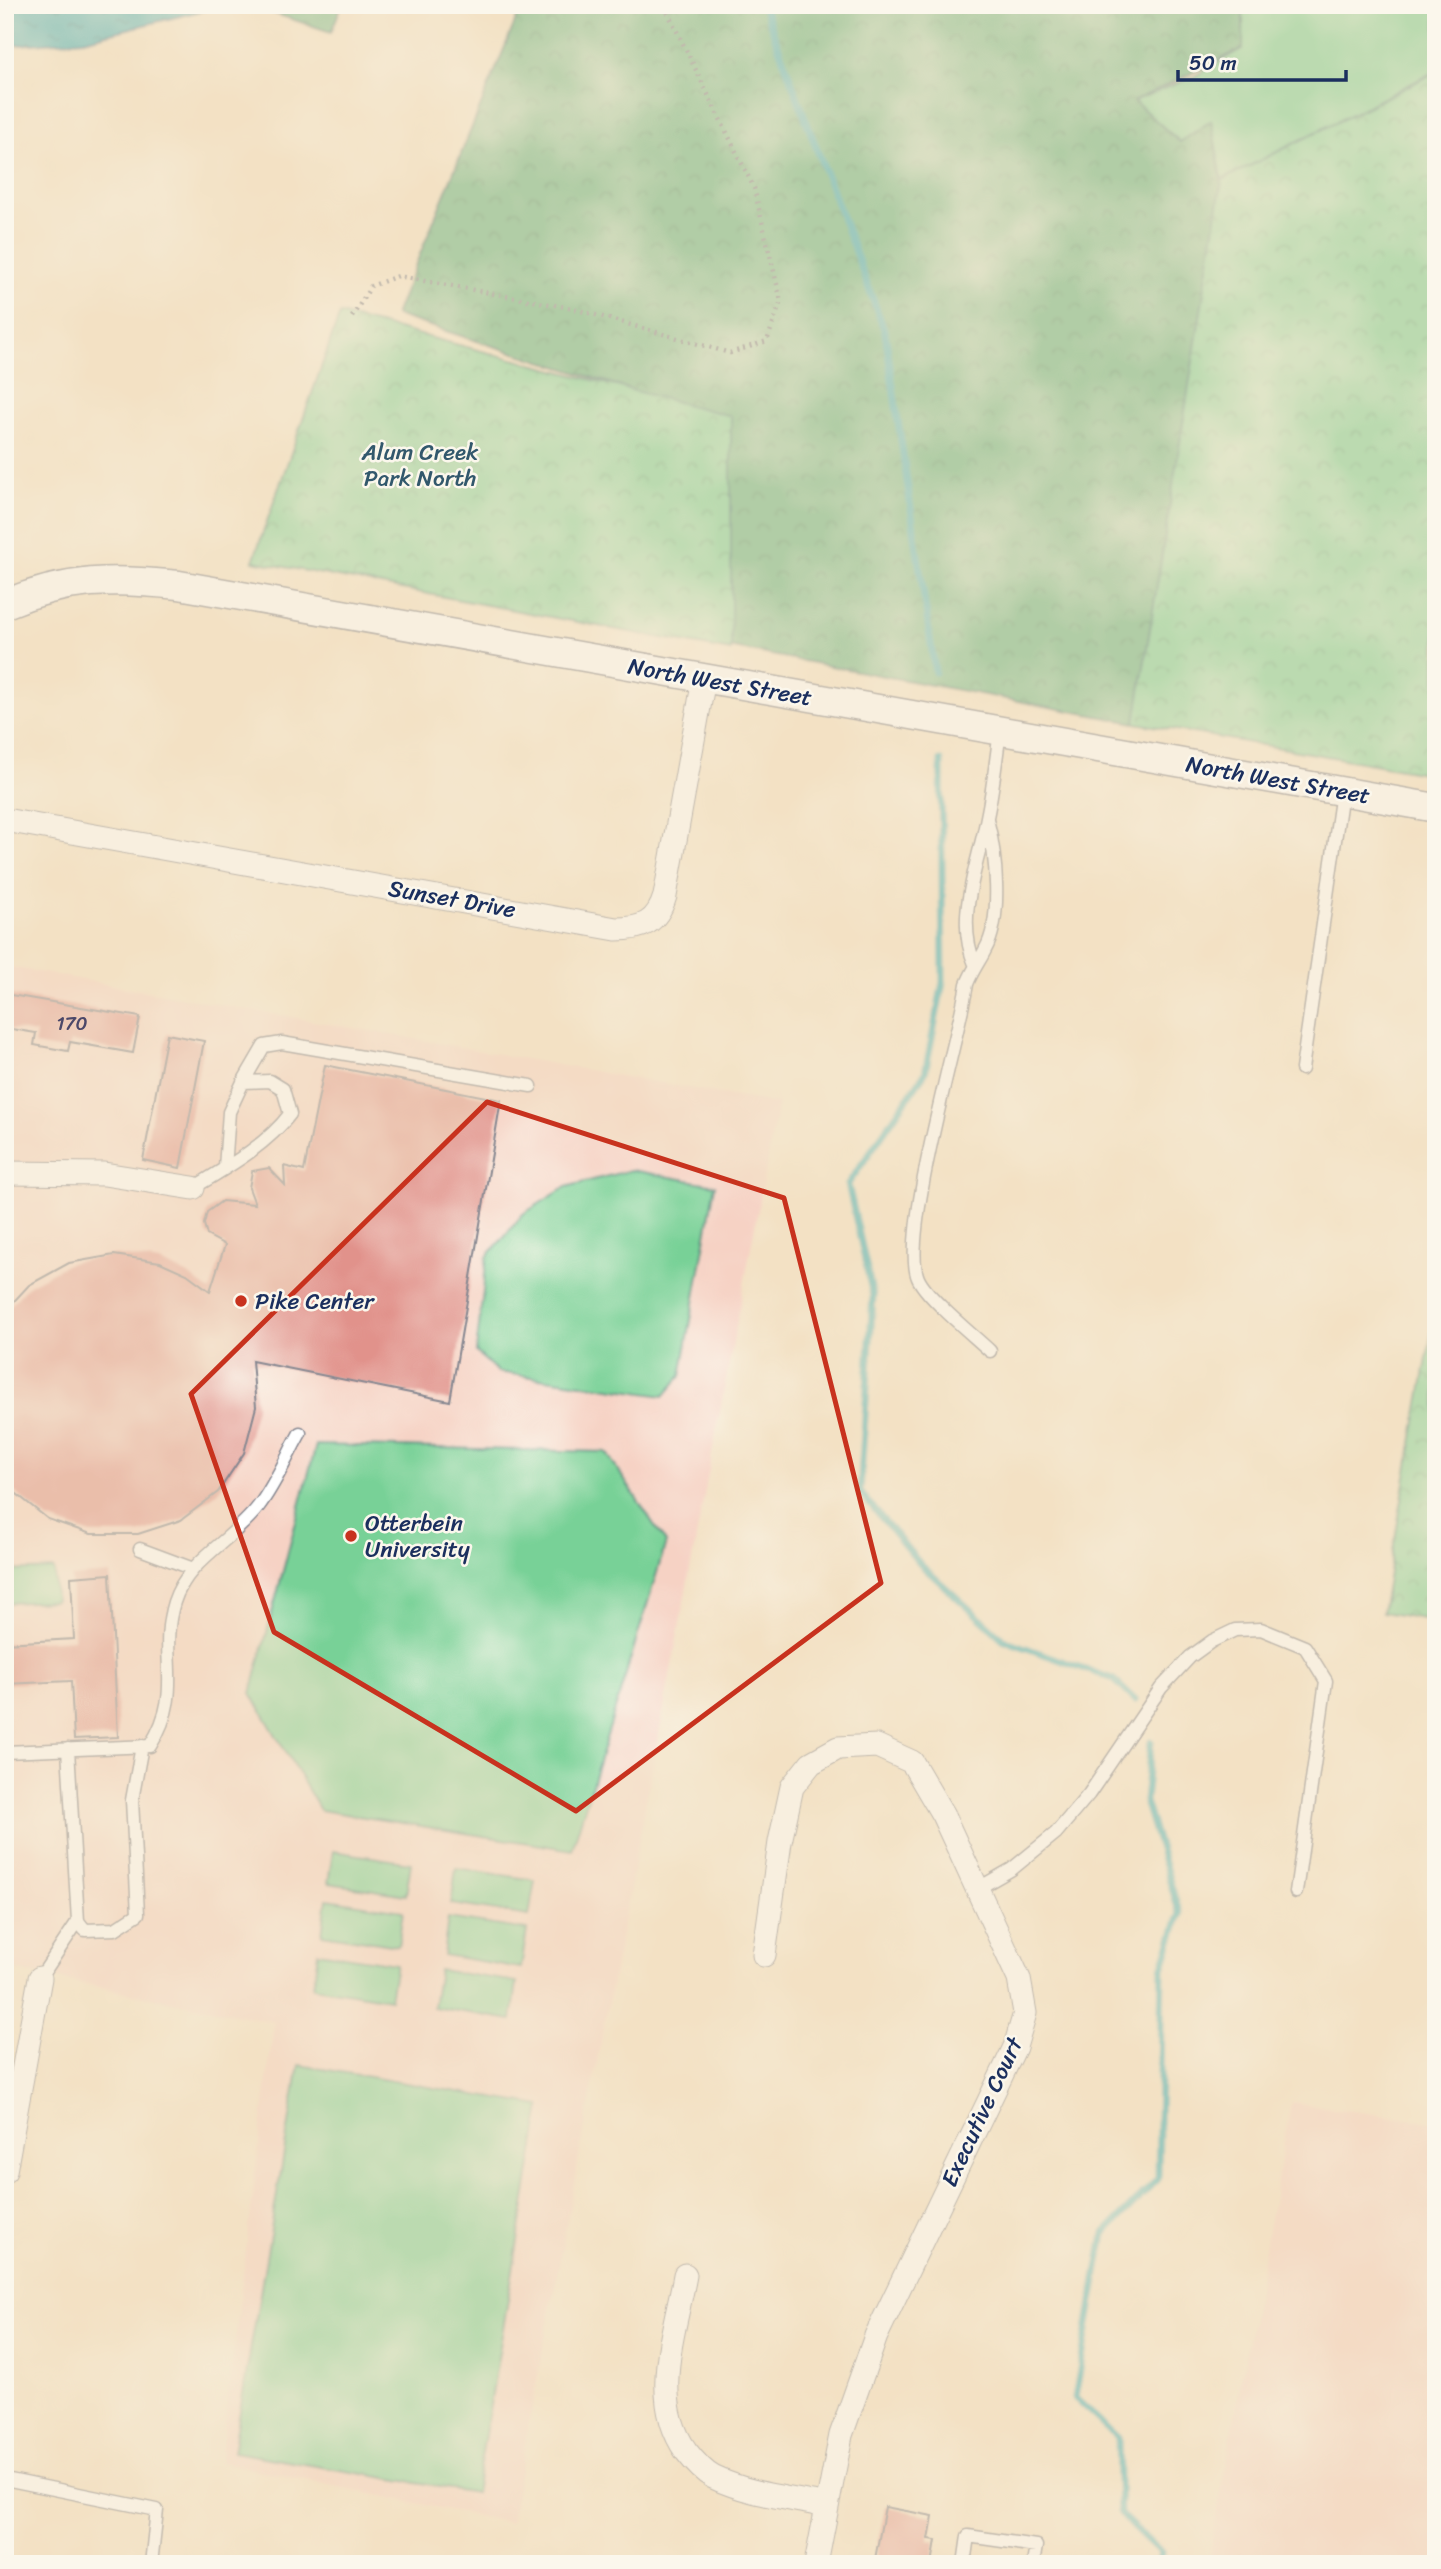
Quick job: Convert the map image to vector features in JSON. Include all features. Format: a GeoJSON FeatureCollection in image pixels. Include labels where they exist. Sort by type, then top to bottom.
{"type":"FeatureCollection","features":[{"type":"Feature","properties":{"kind":"street","name":"North West Street"},"geometry":{"type":"LineString","coordinates":[[5,604],[75,582],[138,581],[179,584],[1436,808]]}},
{"type":"Feature","properties":{"kind":"street","name":"Sunset Drive"},"geometry":{"type":"LineString","coordinates":[[5,820],[617,929],[638,929],[656,917],[665,897],[704,679]]}},
{"type":"Feature","properties":{"kind":"street"},"geometry":{"type":"LineString","coordinates":[[5,1174],[104,1174],[192,1188]]}},
{"type":"Feature","properties":{"kind":"street","name":"Executive Court"},"geometry":{"type":"LineString","coordinates":[[764,1955],[780,1842],[792,1787],[811,1763],[838,1748],[877,1746],[912,1762],[943,1815],[1018,1979],[1025,2013],[1015,2047],[876,2336],[841,2435],[816,2564]]}},
{"type":"Feature","properties":{"kind":"street"},"geometry":{"type":"LineString","coordinates":[[5,2171],[40,1978]]}},
{"type":"Feature","properties":{"kind":"street"},"geometry":{"type":"LineString","coordinates":[[685,2275],[665,2384],[668,2414],[679,2441],[692,2460],[711,2476],[755,2492],[827,2506]]}},
{"type":"Feature","properties":{"kind":"lane"},"geometry":{"type":"LineString","coordinates":[[975,964],[968,949],[968,914],[974,866],[987,820],[1000,731]]}},
{"type":"Feature","properties":{"kind":"lane"},"geometry":{"type":"LineString","coordinates":[[1302,1069],[1342,791]]}},
{"type":"Feature","properties":{"kind":"lane"},"geometry":{"type":"LineString","coordinates":[[987,820],[996,858],[995,901],[986,949],[975,964],[967,984],[934,1131],[915,1241],[918,1278],[990,1351]]}},
{"type":"Feature","properties":{"kind":"lane"},"geometry":{"type":"LineString","coordinates":[[225,1168],[229,1112],[264,1046],[282,1043],[531,1086]]}},
{"type":"Feature","properties":{"kind":"lane"},"geometry":{"type":"LineString","coordinates":[[192,1188],[225,1168],[282,1124],[290,1114],[289,1102],[283,1088],[270,1082],[243,1082]]}},
{"type":"Feature","properties":{"kind":"lane"},"geometry":{"type":"LineString","coordinates":[[5,1752],[149,1746],[163,1725],[172,1689],[168,1638],[174,1601],[191,1568],[236,1532],[257,1508],[275,1483],[300,1433]]}},
{"type":"Feature","properties":{"kind":"lane"},"geometry":{"type":"LineString","coordinates":[[139,1549],[191,1568]]}},
{"type":"Feature","properties":{"kind":"lane"},"geometry":{"type":"LineString","coordinates":[[977,1889],[1012,1869],[1056,1833],[1089,1794],[1142,1716],[1189,1657],[1212,1641],[1235,1630],[1261,1629],[1305,1647],[1326,1681],[1296,1892]]}},
{"type":"Feature","properties":{"kind":"lane"},"geometry":{"type":"LineString","coordinates":[[68,1749],[78,1921],[85,1930],[115,1929],[138,1914],[132,1800],[142,1746]]}},
{"type":"Feature","properties":{"kind":"lane"},"geometry":{"type":"LineString","coordinates":[[40,1978],[78,1921]]}},
{"type":"Feature","properties":{"kind":"lane"},"geometry":{"type":"LineString","coordinates":[[5,2479],[158,2510],[151,2564]]}},
{"type":"Feature","properties":{"kind":"lane"},"geometry":{"type":"LineString","coordinates":[[964,2564],[968,2536],[1036,2546],[1033,2564]]}},
{"type":"Feature","properties":{"kind":"path"},"geometry":{"type":"LineString","coordinates":[[352,317],[371,286],[398,276],[570,308],[730,353],[767,341],[781,301],[754,188],[664,5]]}},
{"type":"Feature","properties":{"kind":"highlighted area"},"geometry":{"type":"Polygon","coordinates":[[[487,1102],[784,1198],[881,1583],[576,1811],[274,1632],[191,1394],[487,1102]]]}},
{"type":"Feature","properties":{"kind":"shaded area","name":"Otterbein University"},"geometry":{"type":"Polygon","coordinates":[[[5,966],[778,1104],[510,2523],[220,2462],[274,2022],[5,1968],[5,966]]]}},
{"type":"Feature","properties":{"kind":"shaded area"},"geometry":{"type":"Polygon","coordinates":[[[1291,2102],[1436,2123],[1436,2564],[1208,2564],[1291,2102]]]}},
{"type":"Feature","properties":{"kind":"green space"},"geometry":{"type":"Polygon","coordinates":[[[248,5],[342,5],[331,32],[248,5]]]}},
{"type":"Feature","properties":{"kind":"green space"},"geometry":{"type":"Polygon","coordinates":[[[522,5],[1253,5],[1243,11],[1243,48],[1134,101],[1180,142],[1211,121],[1222,180],[1135,723],[712,644],[730,421],[395,315],[522,5]]]}},
{"type":"Feature","properties":{"kind":"green space"},"geometry":{"type":"Polygon","coordinates":[[[1253,5],[1436,5],[1436,71],[1222,180],[1211,122],[1180,142],[1133,101],[1193,77],[1243,48],[1243,11],[1253,5]]]}},
{"type":"Feature","properties":{"kind":"green space"},"geometry":{"type":"Polygon","coordinates":[[[1436,72],[1436,775],[1135,723],[1222,180],[1436,72]]]}},
{"type":"Feature","properties":{"kind":"green space","name":"Alum Creek Park North"},"geometry":{"type":"Polygon","coordinates":[[[340,314],[731,416],[731,651],[253,561],[340,314]]]}},
{"type":"Feature","properties":{"kind":"green space"},"geometry":{"type":"Polygon","coordinates":[[[631,1170],[715,1185],[681,1376],[664,1396],[498,1372],[476,1352],[487,1257],[523,1214],[566,1187],[631,1170]]]}},
{"type":"Feature","properties":{"kind":"green space"},"geometry":{"type":"Polygon","coordinates":[[[1436,1308],[1436,1621],[1382,1612],[1436,1308]]]}},
{"type":"Feature","properties":{"kind":"green space"},"geometry":{"type":"Polygon","coordinates":[[[316,1445],[606,1452],[666,1543],[572,1850],[320,1810],[251,1693],[316,1445]]]}},
{"type":"Feature","properties":{"kind":"green space"},"geometry":{"type":"Polygon","coordinates":[[[54,1569],[55,1601],[5,1603],[5,1571],[54,1569]]]}},
{"type":"Feature","properties":{"kind":"green space"},"geometry":{"type":"Polygon","coordinates":[[[333,1851],[411,1863],[406,1895],[328,1883],[333,1851]]]}},
{"type":"Feature","properties":{"kind":"green space"},"geometry":{"type":"Polygon","coordinates":[[[456,1868],[535,1880],[529,1916],[451,1904],[456,1868]]]}},
{"type":"Feature","properties":{"kind":"green space"},"geometry":{"type":"Polygon","coordinates":[[[327,1899],[403,1911],[398,1946],[322,1934],[327,1899]]]}},
{"type":"Feature","properties":{"kind":"green space"},"geometry":{"type":"Polygon","coordinates":[[[448,1918],[527,1930],[521,1968],[443,1955],[448,1918]]]}},
{"type":"Feature","properties":{"kind":"green space"},"geometry":{"type":"Polygon","coordinates":[[[318,1952],[396,1964],[390,1999],[313,1987],[318,1952]]]}},
{"type":"Feature","properties":{"kind":"green space"},"geometry":{"type":"Polygon","coordinates":[[[439,1970],[517,1982],[512,2020],[433,2007],[439,1970]]]}},
{"type":"Feature","properties":{"kind":"green space"},"geometry":{"type":"Polygon","coordinates":[[[299,2065],[541,2106],[475,2493],[233,2452],[299,2065]]]}},
{"type":"Feature","properties":{"kind":"water"},"geometry":{"type":"Polygon","coordinates":[[[5,5],[225,5],[83,40],[5,46],[5,5]]]}},
{"type":"Feature","properties":{"kind":"building"},"geometry":{"type":"Polygon","coordinates":[[[5,994],[140,1017],[133,1053],[70,1042],[68,1051],[34,1045],[36,1033],[5,1028],[5,994]]]}},
{"type":"Feature","properties":{"kind":"building"},"geometry":{"type":"Polygon","coordinates":[[[167,1034],[204,1041],[180,1168],[143,1160],[167,1034]]]}},
{"type":"Feature","properties":{"kind":"building","name":"Pike Center"},"geometry":{"type":"Polygon","coordinates":[[[325,1065],[501,1100],[450,1401],[252,1361],[256,1407],[244,1453],[218,1492],[181,1520],[138,1534],[91,1534],[48,1519],[12,1490],[5,1479],[5,1311],[29,1285],[69,1263],[114,1255],[160,1262],[187,1274],[210,1291],[225,1245],[207,1235],[204,1224],[207,1212],[222,1201],[255,1204],[249,1188],[252,1171],[269,1168],[285,1185],[284,1166],[304,1171],[325,1065]]]}},
{"type":"Feature","properties":{"kind":"building"},"geometry":{"type":"Polygon","coordinates":[[[110,1574],[118,1737],[74,1739],[71,1681],[5,1684],[5,1643],[74,1639],[71,1577],[110,1574]]]}},
{"type":"Feature","properties":{"kind":"building"},"geometry":{"type":"Polygon","coordinates":[[[885,2507],[933,2516],[929,2539],[936,2540],[932,2564],[874,2564],[885,2507]]]}},
{"type":"Feature","properties":{"kind":"waterway"},"geometry":{"type":"LineString","coordinates":[[763,5],[885,332],[935,672]]}},
{"type":"Feature","properties":{"kind":"waterway"},"geometry":{"type":"LineString","coordinates":[[941,761],[943,982],[925,1073],[848,1184],[873,1296],[860,1492],[921,1565],[1004,1640],[1113,1679],[1135,1700]]}},
{"type":"Feature","properties":{"kind":"waterway"},"geometry":{"type":"LineString","coordinates":[[1151,1742],[1145,1801],[1180,1914],[1162,1969],[1158,2179],[1104,2234],[1075,2398],[1118,2438],[1120,2514],[1161,2553],[1159,2564]]}},
{"type":"Feature","properties":{"kind":"place","name":"Pike Center"},"geometry":{"type":"Point","coordinates":[241,1301]}},
{"type":"Feature","properties":{"kind":"place","name":"Otterbein University"},"geometry":{"type":"Point","coordinates":[351,1536]}}]}
